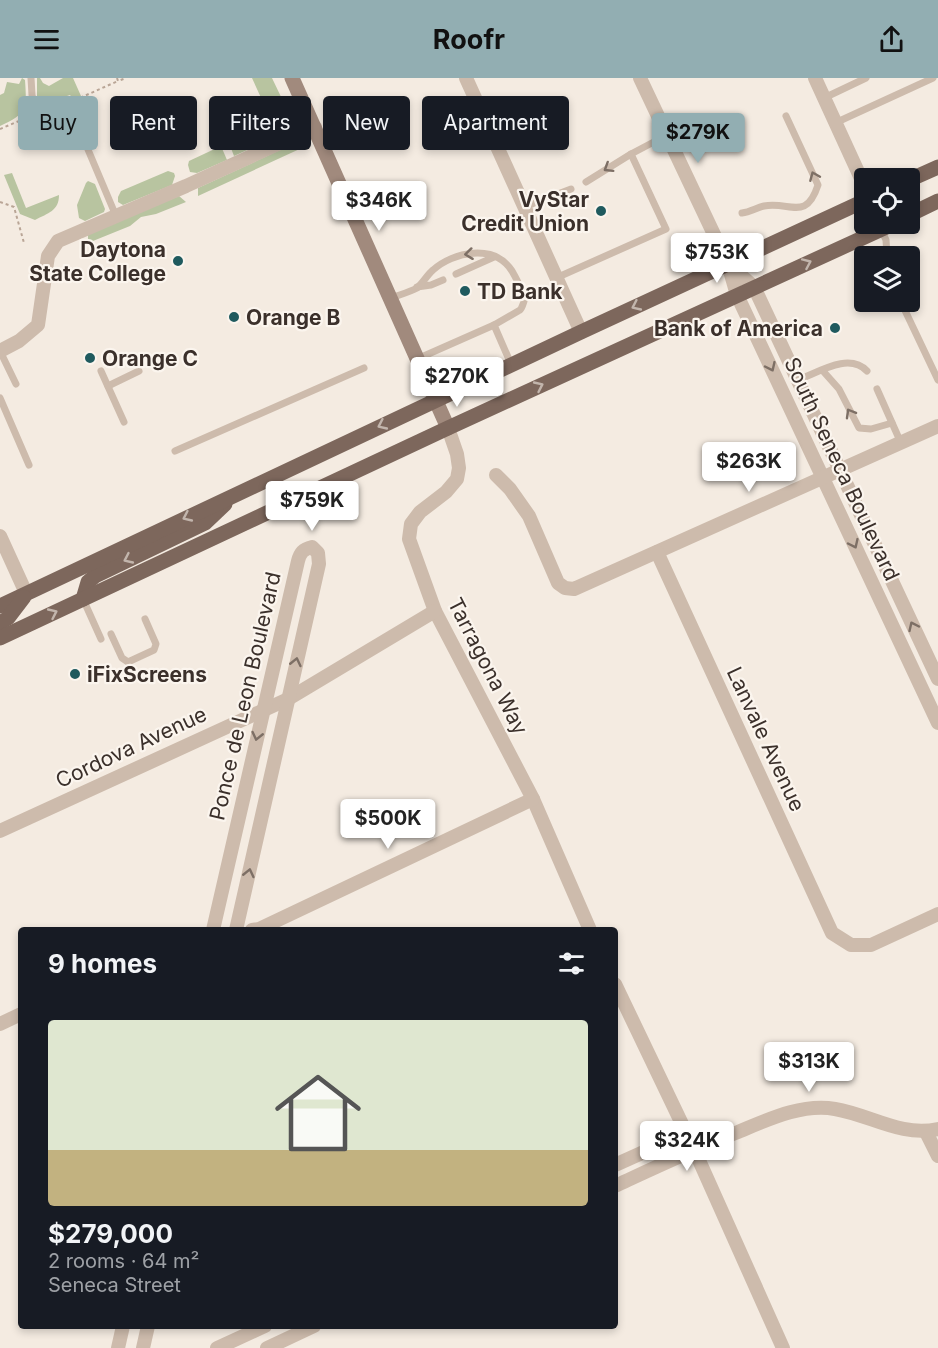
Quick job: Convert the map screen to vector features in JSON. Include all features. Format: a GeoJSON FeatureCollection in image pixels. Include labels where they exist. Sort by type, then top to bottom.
{"type":"FeatureCollection","features":[{"type":"Feature","properties":{"kind":"main road"},"geometry":{"type":"LineString","coordinates":[[920,175],[938,167]]}},
{"type":"Feature","properties":{"kind":"main road"},"geometry":{"type":"LineString","coordinates":[[920,210],[938,201]]}},
{"type":"Feature","properties":{"kind":"main road"},"geometry":{"type":"LineString","coordinates":[[0,606],[435,400],[854,206]]}},
{"type":"Feature","properties":{"kind":"main road"},"geometry":{"type":"LineString","coordinates":[[0,638],[870,234]]}},
{"type":"Feature","properties":{"kind":"main road"},"geometry":{"type":"LineString","coordinates":[[83,599],[88,582],[95,576],[205,523],[231,497]]}},
{"type":"Feature","properties":{"kind":"main road"},"geometry":{"type":"LineString","coordinates":[[0,623],[8,618],[26,593]]}},
{"type":"Feature","properties":{"kind":"street"},"geometry":{"type":"LineString","coordinates":[[292,78],[448,428]]}},
{"type":"Feature","properties":{"kind":"street"},"geometry":{"type":"LineString","coordinates":[[466,78],[581,332]]}},
{"type":"Feature","properties":{"kind":"street"},"geometry":{"type":"LineString","coordinates":[[640,78],[671,138],[728,264]]}},
{"type":"Feature","properties":{"kind":"street"},"geometry":{"type":"LineString","coordinates":[[815,78],[856,168]]}},
{"type":"Feature","properties":{"kind":"street"},"geometry":{"type":"LineString","coordinates":[[0,351],[19,341],[38,325],[48,256],[58,241],[315,127]]}},
{"type":"Feature","properties":{"kind":"street","name":"South Seneca Boulevard"},"geometry":{"type":"LineString","coordinates":[[728,264],[754,287],[935,673]]}},
{"type":"Feature","properties":{"kind":"street","name":"South Seneca Boulevard"},"geometry":{"type":"LineString","coordinates":[[728,264],[737,295],[938,723]]}},
{"type":"Feature","properties":{"kind":"street"},"geometry":{"type":"LineString","coordinates":[[781,388],[798,380]]}},
{"type":"Feature","properties":{"kind":"street"},"geometry":{"type":"LineString","coordinates":[[496,476],[510,489],[529,516],[558,583],[565,588],[574,589],[938,426]]}},
{"type":"Feature","properties":{"kind":"street","name":"Tarragona Way"},"geometry":{"type":"LineString","coordinates":[[448,428],[457,454],[459,468],[457,479],[446,492],[420,512],[408,531],[409,538],[435,611],[533,799],[589,927]]}},
{"type":"Feature","properties":{"kind":"street"},"geometry":{"type":"LineString","coordinates":[[0,536],[26,593]]}},
{"type":"Feature","properties":{"kind":"street","name":"Ponce de Leon Boulevard"},"geometry":{"type":"LineString","coordinates":[[214,927],[299,555],[304,549],[312,547],[318,553],[319,564],[238,927]]}},
{"type":"Feature","properties":{"kind":"street","name":"Lanvale Avenue"},"geometry":{"type":"LineString","coordinates":[[657,552],[832,933],[851,945],[871,945],[938,914]]}},
{"type":"Feature","properties":{"kind":"street","name":"Cordova Avenue"},"geometry":{"type":"LineString","coordinates":[[0,831],[288,699],[435,611]]}},
{"type":"Feature","properties":{"kind":"street"},"geometry":{"type":"LineString","coordinates":[[916,677],[935,673]]}},
{"type":"Feature","properties":{"kind":"street"},"geometry":{"type":"LineString","coordinates":[[263,927],[533,799]]}},
{"type":"Feature","properties":{"kind":"street"},"geometry":{"type":"LineString","coordinates":[[618,990],[694,1149],[781,1345],[766,1348]]}},
{"type":"Feature","properties":{"kind":"street"},"geometry":{"type":"LineString","coordinates":[[0,1024],[18,1015]]}},
{"type":"Feature","properties":{"kind":"street"},"geometry":{"type":"LineString","coordinates":[[618,1185],[694,1149],[794,1111],[813,1108],[835,1108],[904,1130],[932,1131],[938,1156]]}},
{"type":"Feature","properties":{"kind":"street"},"geometry":{"type":"LineString","coordinates":[[618,1164],[686,1132]]}},
{"type":"Feature","properties":{"kind":"street"},"geometry":{"type":"LineString","coordinates":[[118,1348],[122,1329]]}},
{"type":"Feature","properties":{"kind":"street"},"geometry":{"type":"LineString","coordinates":[[143,1348],[147,1329]]}},
{"type":"Feature","properties":{"kind":"street"},"geometry":{"type":"LineString","coordinates":[[218,1348],[259,1329]]}},
{"type":"Feature","properties":{"kind":"street"},"geometry":{"type":"LineString","coordinates":[[267,1348],[308,1329]]}},
{"type":"Feature","properties":{"kind":"lane"},"geometry":{"type":"LineString","coordinates":[[31,78],[36,111],[52,117],[73,114],[116,216]]}},
{"type":"Feature","properties":{"kind":"lane"},"geometry":{"type":"LineString","coordinates":[[825,98],[866,78]]}},
{"type":"Feature","properties":{"kind":"lane"},"geometry":{"type":"LineString","coordinates":[[835,123],[933,78]]}},
{"type":"Feature","properties":{"kind":"lane"},"geometry":{"type":"LineString","coordinates":[[742,213],[765,206],[799,208],[814,199],[818,185],[786,116]]}},
{"type":"Feature","properties":{"kind":"lane"},"geometry":{"type":"LineString","coordinates":[[586,182],[631,154],[671,138]]}},
{"type":"Feature","properties":{"kind":"lane"},"geometry":{"type":"LineString","coordinates":[[556,278],[666,229],[631,154]]}},
{"type":"Feature","properties":{"kind":"lane"},"geometry":{"type":"LineString","coordinates":[[524,207],[571,189]]}},
{"type":"Feature","properties":{"kind":"lane"},"geometry":{"type":"LineString","coordinates":[[417,287],[433,270],[462,254],[478,253],[494,257],[504,262],[512,270],[524,302],[520,310],[494,325],[417,359]]}},
{"type":"Feature","properties":{"kind":"lane"},"geometry":{"type":"LineString","coordinates":[[456,274],[494,257]]}},
{"type":"Feature","properties":{"kind":"lane"},"geometry":{"type":"LineString","coordinates":[[390,298],[443,280]]}},
{"type":"Feature","properties":{"kind":"lane"},"geometry":{"type":"LineString","coordinates":[[906,312],[937,375]]}},
{"type":"Feature","properties":{"kind":"lane"},"geometry":{"type":"LineString","coordinates":[[494,325],[512,364]]}},
{"type":"Feature","properties":{"kind":"lane"},"geometry":{"type":"LineString","coordinates":[[0,351],[16,384]]}},
{"type":"Feature","properties":{"kind":"lane"},"geometry":{"type":"LineString","coordinates":[[798,380],[847,361],[862,365],[867,371]]}},
{"type":"Feature","properties":{"kind":"lane"},"geometry":{"type":"LineString","coordinates":[[175,451],[364,368]]}},
{"type":"Feature","properties":{"kind":"lane"},"geometry":{"type":"LineString","coordinates":[[823,370],[838,389],[859,428],[871,429],[892,423]]}},
{"type":"Feature","properties":{"kind":"lane"},"geometry":{"type":"LineString","coordinates":[[101,371],[124,422]]}},
{"type":"Feature","properties":{"kind":"lane"},"geometry":{"type":"LineString","coordinates":[[108,386],[139,371]]}},
{"type":"Feature","properties":{"kind":"lane"},"geometry":{"type":"LineString","coordinates":[[877,389],[901,443]]}},
{"type":"Feature","properties":{"kind":"lane"},"geometry":{"type":"LineString","coordinates":[[0,398],[29,465]]}},
{"type":"Feature","properties":{"kind":"lane"},"geometry":{"type":"LineString","coordinates":[[83,599],[101,639]]}},
{"type":"Feature","properties":{"kind":"lane"},"geometry":{"type":"LineString","coordinates":[[111,634],[122,658],[128,662],[154,650],[156,644],[145,619]]}},
{"type":"Feature","properties":{"kind":"path"},"geometry":{"type":"LineString","coordinates":[[117,78],[118,81],[126,78]]}},
{"type":"Feature","properties":{"kind":"path"},"geometry":{"type":"LineString","coordinates":[[0,202],[15,207],[24,243]]}},
{"type":"Feature","properties":{"kind":"green space"},"geometry":{"type":"Polygon","coordinates":[[[22,78],[25,80],[26,96],[18,96],[18,116],[0,126],[0,95],[4,93],[7,82],[19,84],[22,78]]]}},
{"type":"Feature","properties":{"kind":"green space"},"geometry":{"type":"Polygon","coordinates":[[[37,78],[49,86],[63,78],[73,78],[81,96],[70,95],[37,96],[37,78]]]}},
{"type":"Feature","properties":{"kind":"green space"},"geometry":{"type":"Polygon","coordinates":[[[252,78],[272,78],[281,96],[260,96],[252,78]]]}},
{"type":"Feature","properties":{"kind":"green space"},"geometry":{"type":"Polygon","coordinates":[[[212,150],[223,150],[227,160],[197,173],[190,172],[189,161],[212,150]]]}},
{"type":"Feature","properties":{"kind":"green space"},"geometry":{"type":"Polygon","coordinates":[[[232,150],[247,150],[234,156],[232,150]]]}},
{"type":"Feature","properties":{"kind":"green space"},"geometry":{"type":"Polygon","coordinates":[[[280,150],[298,150],[198,196],[198,188],[280,150]]]}},
{"type":"Feature","properties":{"kind":"green space"},"geometry":{"type":"Polygon","coordinates":[[[168,171],[174,173],[175,176],[172,185],[123,205],[118,202],[121,191],[168,171]]]}},
{"type":"Feature","properties":{"kind":"green space"},"geometry":{"type":"Polygon","coordinates":[[[12,173],[26,208],[59,195],[55,208],[35,220],[20,214],[4,175],[12,173]]]}},
{"type":"Feature","properties":{"kind":"green space"},"geometry":{"type":"Polygon","coordinates":[[[88,181],[95,184],[105,209],[104,212],[85,221],[79,218],[77,205],[88,181]]]}},
{"type":"Feature","properties":{"kind":"green space"},"geometry":{"type":"Polygon","coordinates":[[[179,196],[186,202],[156,214],[141,217],[130,226],[88,243],[88,234],[179,196]]]}},
{"type":"Feature","properties":{"kind":"place","name":"VyStar Credit Union"},"geometry":{"type":"Point","coordinates":[601,211]}},
{"type":"Feature","properties":{"kind":"place","name":"Daytona State College"},"geometry":{"type":"Point","coordinates":[178,261]}},
{"type":"Feature","properties":{"kind":"place","name":"TD Bank"},"geometry":{"type":"Point","coordinates":[465,291]}},
{"type":"Feature","properties":{"kind":"place","name":"Orange B"},"geometry":{"type":"Point","coordinates":[234,317]}},
{"type":"Feature","properties":{"kind":"place","name":"Bank of America"},"geometry":{"type":"Point","coordinates":[835,328]}},
{"type":"Feature","properties":{"kind":"place","name":"Orange C"},"geometry":{"type":"Point","coordinates":[90,358]}},
{"type":"Feature","properties":{"kind":"place","name":"iFixScreens"},"geometry":{"type":"Point","coordinates":[75,674]}}]}
